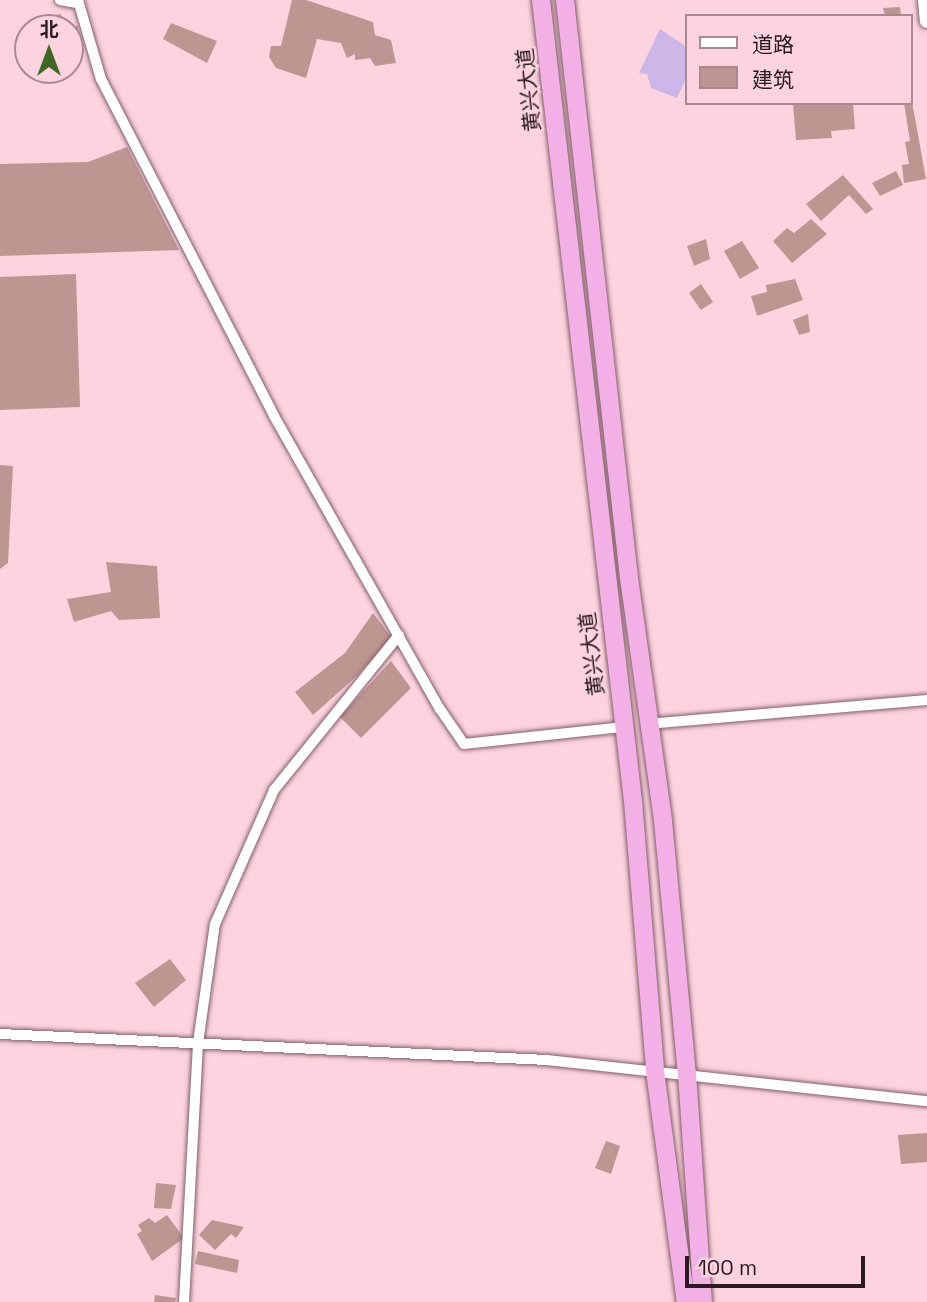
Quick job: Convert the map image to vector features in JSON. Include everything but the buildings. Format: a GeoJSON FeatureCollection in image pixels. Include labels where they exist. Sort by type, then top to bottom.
{"type":"FeatureCollection","features":[{"type":"Feature","properties":{"kind":"highway","name":"黄兴大道"},"geometry":{"type":"LineString","coordinates":[[541,0],[624,727],[646,951],[654,1070],[686,1302]]}},
{"type":"Feature","properties":{"kind":"highway"},"geometry":{"type":"LineString","coordinates":[[565,0],[647,723],[663,821],[687,1074],[703,1302]]}},
{"type":"Feature","properties":{"kind":"highway"},"geometry":{"type":"LineString","coordinates":[[646,951],[653,962],[662,966],[672,960],[676,948]]}},
{"type":"Feature","properties":{"kind":"street"},"geometry":{"type":"LineString","coordinates":[[60,0],[78,1],[101,79],[274,416],[440,709],[464,744],[624,727]]}},
{"type":"Feature","properties":{"kind":"street"},"geometry":{"type":"LineString","coordinates":[[925,0],[927,21]]}},
{"type":"Feature","properties":{"kind":"street"},"geometry":{"type":"LineString","coordinates":[[184,1302],[198,1043],[215,924],[274,790],[399,635]]}},
{"type":"Feature","properties":{"kind":"street"},"geometry":{"type":"LineString","coordinates":[[647,723],[927,700]]}},
{"type":"Feature","properties":{"kind":"street"},"geometry":{"type":"LineString","coordinates":[[0,1034],[547,1060],[927,1101]]}},
{"type":"Feature","properties":{"kind":"shaded area"},"geometry":{"type":"Polygon","coordinates":[[[660,29],[684,45],[685,81],[677,98],[651,88],[647,74],[639,73],[660,29]]]}}]}
